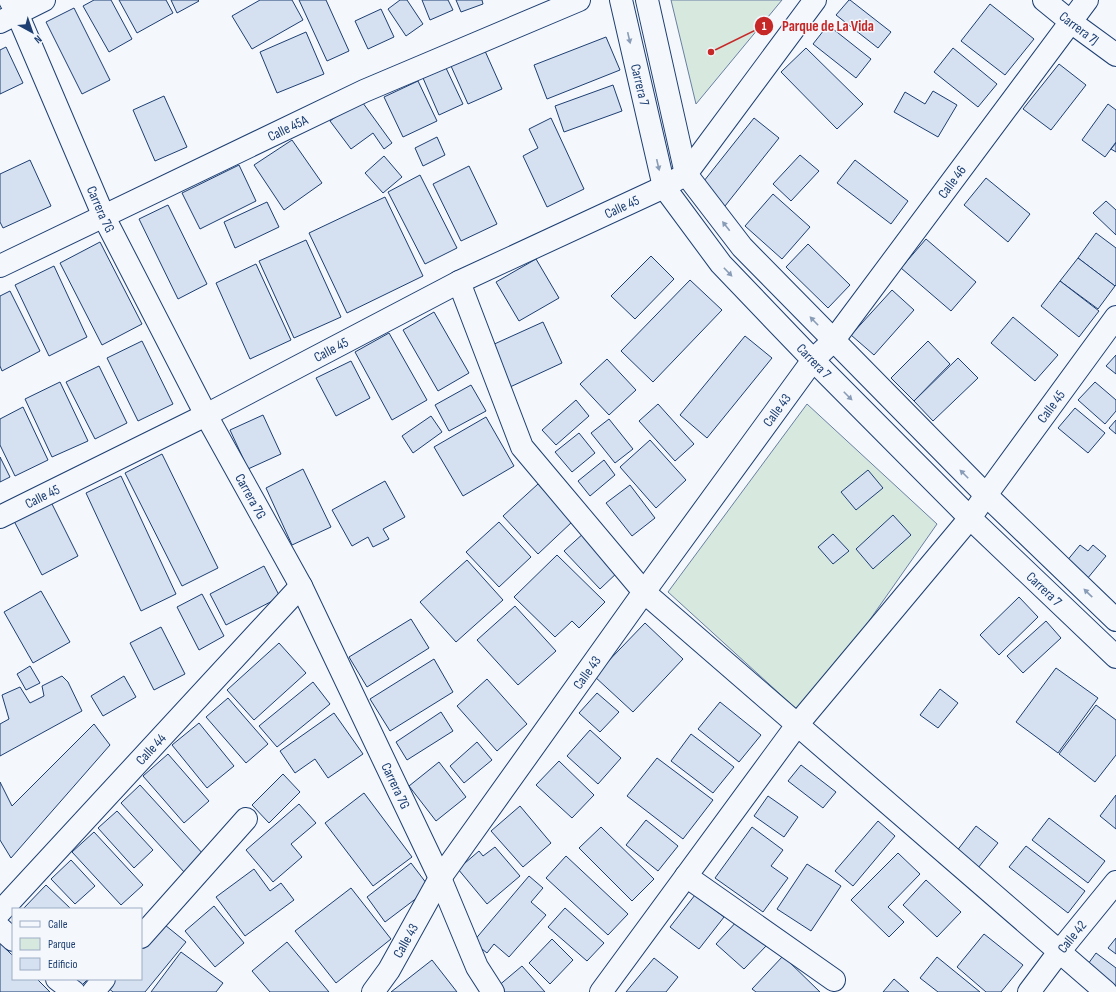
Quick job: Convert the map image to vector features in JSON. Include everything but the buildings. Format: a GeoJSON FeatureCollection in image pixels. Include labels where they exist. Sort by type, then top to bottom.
{"type":"FeatureCollection","features":[{"type":"Feature","properties":{"kind":"street"},"geometry":{"type":"LineString","coordinates":[[9,12],[44,0]]}},
{"type":"Feature","properties":{"kind":"street","name":"Calle 45A"},"geometry":{"type":"LineString","coordinates":[[0,266],[364,91],[579,0]]}},
{"type":"Feature","properties":{"kind":"street","name":"Carrera 7"},"geometry":{"type":"LineString","coordinates":[[621,0],[664,187],[721,264],[813,360],[970,518],[1116,657]]}},
{"type":"Feature","properties":{"kind":"street","name":"Carrera 7"},"geometry":{"type":"LineString","coordinates":[[647,0],[686,174],[742,247],[986,495],[1116,620]]}},
{"type":"Feature","properties":{"kind":"street"},"geometry":{"type":"LineString","coordinates":[[686,174],[815,0]]}},
{"type":"Feature","properties":{"kind":"street","name":"Carrera 7J"},"geometry":{"type":"LineString","coordinates":[[1044,0],[1116,55]]}},
{"type":"Feature","properties":{"kind":"street","name":"Calle 46"},"geometry":{"type":"LineString","coordinates":[[813,360],[833,340],[1088,0]]}},
{"type":"Feature","properties":{"kind":"street","name":"Carrera 7G"},"geometry":{"type":"LineString","coordinates":[[9,12],[104,217],[206,415],[301,586],[440,878],[477,967],[493,992]]}},
{"type":"Feature","properties":{"kind":"street","name":"Calle 45"},"geometry":{"type":"LineString","coordinates":[[0,517],[206,415],[459,282],[664,187],[686,174]]}},
{"type":"Feature","properties":{"kind":"street"},"geometry":{"type":"LineString","coordinates":[[459,282],[522,447],[644,592],[1106,992]]}},
{"type":"Feature","properties":{"kind":"street","name":"Calle 45"},"geometry":{"type":"LineString","coordinates":[[986,495],[1116,316]]}},
{"type":"Feature","properties":{"kind":"street","name":"Calle 43"},"geometry":{"type":"LineString","coordinates":[[373,992],[389,970],[440,878],[644,592],[813,360]]}},
{"type":"Feature","properties":{"kind":"street"},"geometry":{"type":"LineString","coordinates":[[601,992],[797,725],[970,518],[986,495]]}},
{"type":"Feature","properties":{"kind":"street","name":"Calle 44"},"geometry":{"type":"LineString","coordinates":[[0,912],[301,586]]}},
{"type":"Feature","properties":{"kind":"street"},"geometry":{"type":"LineString","coordinates":[[142,936],[246,819]]}},
{"type":"Feature","properties":{"kind":"street"},"geometry":{"type":"LineString","coordinates":[[686,876],[834,980]]}},
{"type":"Feature","properties":{"kind":"street","name":"Calle 42"},"geometry":{"type":"LineString","coordinates":[[1029,992],[1059,952],[1116,882]]}},
{"type":"Feature","properties":{"kind":"street"},"geometry":{"type":"LineString","coordinates":[[0,928],[12,939]]}},
{"type":"Feature","properties":{"kind":"street"},"geometry":{"type":"LineString","coordinates":[[59,980],[74,992]]}},
{"type":"Feature","properties":{"kind":"street"},"geometry":{"type":"LineString","coordinates":[[93,992],[103,980]]}},
{"type":"Feature","properties":{"kind":"green space"},"geometry":{"type":"Polygon","coordinates":[[[671,0],[782,0],[696,104],[671,0]]]}},
{"type":"Feature","properties":{"kind":"green space"},"geometry":{"type":"Polygon","coordinates":[[[807,404],[937,524],[803,715],[668,592],[807,404]]]}},
{"type":"Feature","properties":{"kind":"place","name":"Parque de La Vida"},"geometry":{"type":"Point","coordinates":[711,52]}}]}
